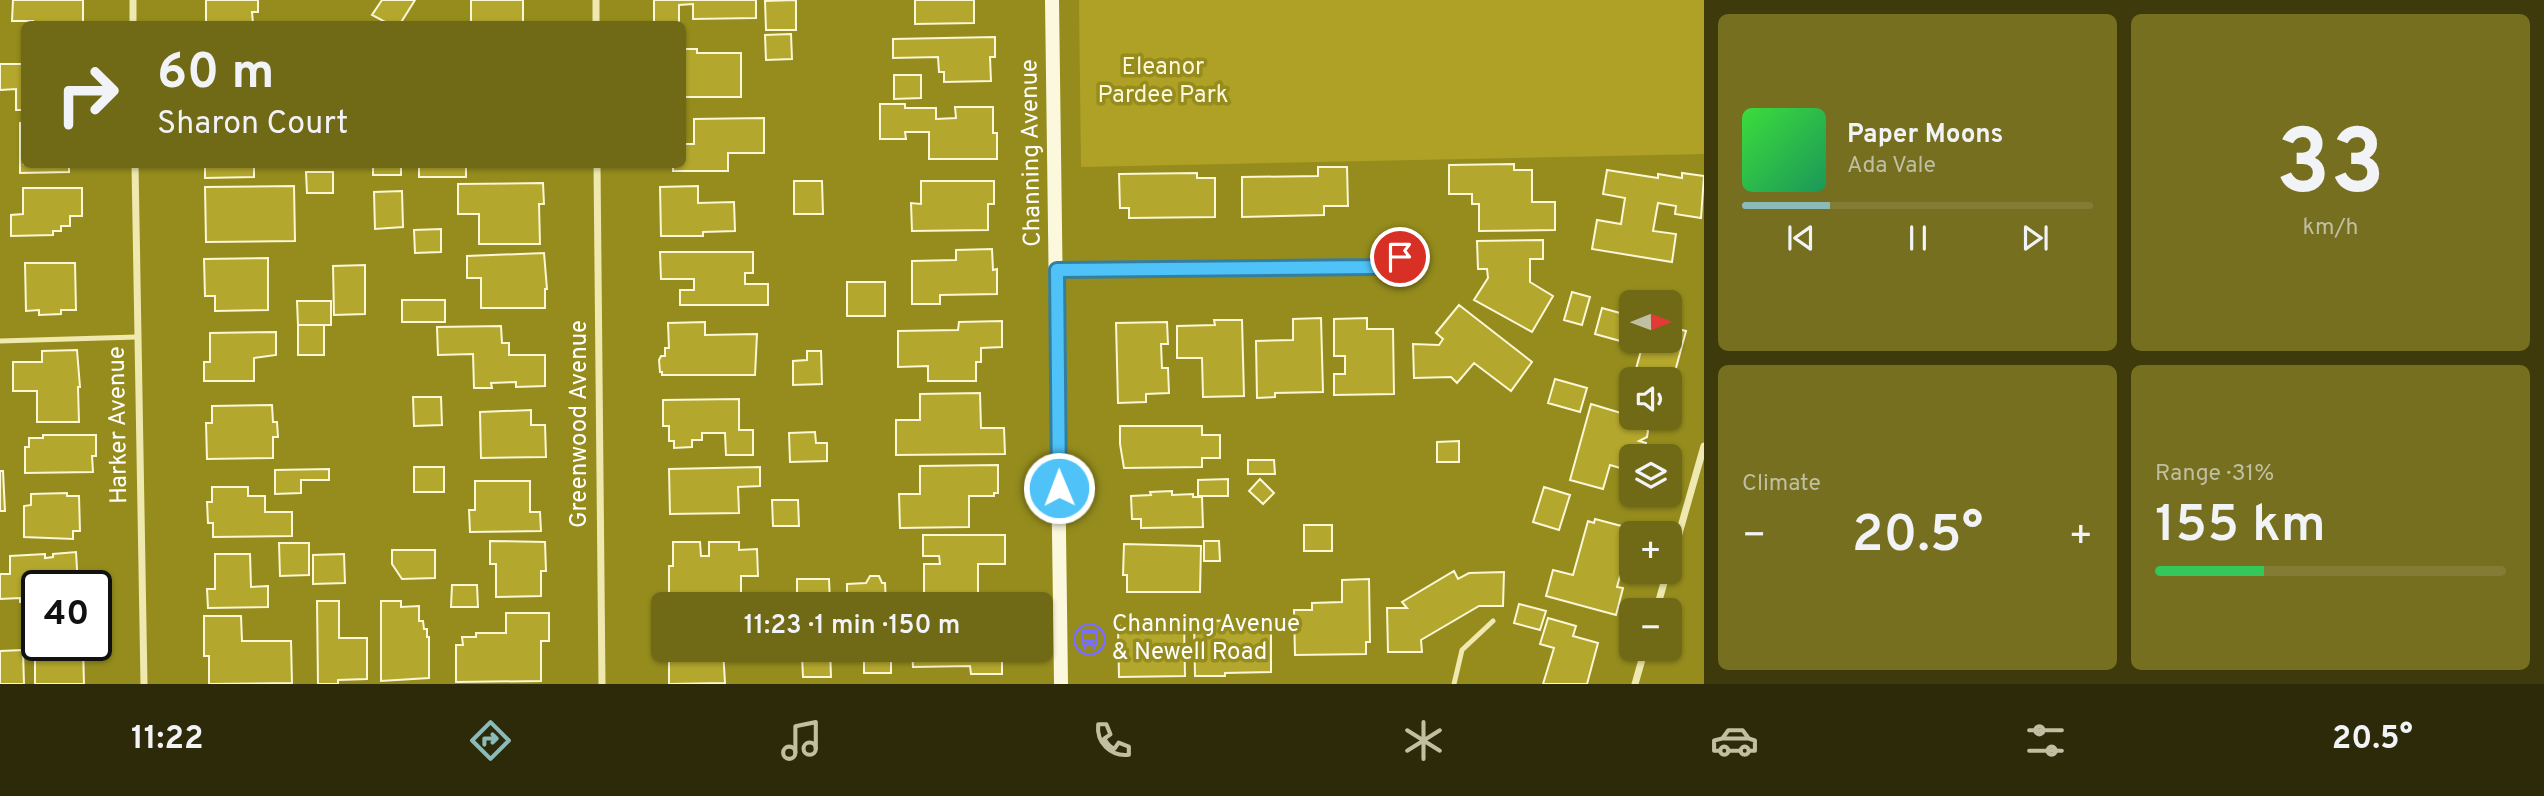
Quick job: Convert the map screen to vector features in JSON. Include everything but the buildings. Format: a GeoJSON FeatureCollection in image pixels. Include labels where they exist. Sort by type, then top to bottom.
{"type":"FeatureCollection","features":[{"type":"Feature","properties":{"kind":"street"},"geometry":{"type":"LineString","coordinates":[[133,0],[134,21]]}},
{"type":"Feature","properties":{"kind":"street"},"geometry":{"type":"LineString","coordinates":[[596,0],[596,21]]}},
{"type":"Feature","properties":{"kind":"street","name":"Channing Avenue"},"geometry":{"type":"LineString","coordinates":[[1052,0],[1061,684]]}},
{"type":"Feature","properties":{"kind":"street","name":"Harker Avenue"},"geometry":{"type":"LineString","coordinates":[[135,168],[144,684]]}},
{"type":"Feature","properties":{"kind":"street","name":"Greenwood Avenue"},"geometry":{"type":"LineString","coordinates":[[597,168],[602,684]]}},
{"type":"Feature","properties":{"kind":"street"},"geometry":{"type":"LineString","coordinates":[[1057,270],[1374,267],[1400,257]]}},
{"type":"Feature","properties":{"kind":"street"},"geometry":{"type":"LineString","coordinates":[[1682,523],[1704,446]]}},
{"type":"Feature","properties":{"kind":"street"},"geometry":{"type":"LineString","coordinates":[[1635,684],[1642,661]]}},
{"type":"Feature","properties":{"kind":"lane"},"geometry":{"type":"LineString","coordinates":[[0,341],[137,337]]}},
{"type":"Feature","properties":{"kind":"lane"},"geometry":{"type":"LineString","coordinates":[[1454,684],[1462,650],[1493,621]]}},
{"type":"Feature","properties":{"kind":"green space","name":"Eleanor Pardee Park"},"geometry":{"type":"Polygon","coordinates":[[[1079,0],[1704,0],[1704,154],[1081,167],[1079,0]]]}},
{"type":"Feature","properties":{"kind":"place","name":"Channing Avenue & Newell Road"},"geometry":{"type":"Point","coordinates":[1089,639]}},
{"type":"Feature","properties":{"kind":"route"},"geometry":{"type":"LineString","coordinates":[[1059,488],[1057,270],[1374,267],[1400,257]]}}]}
